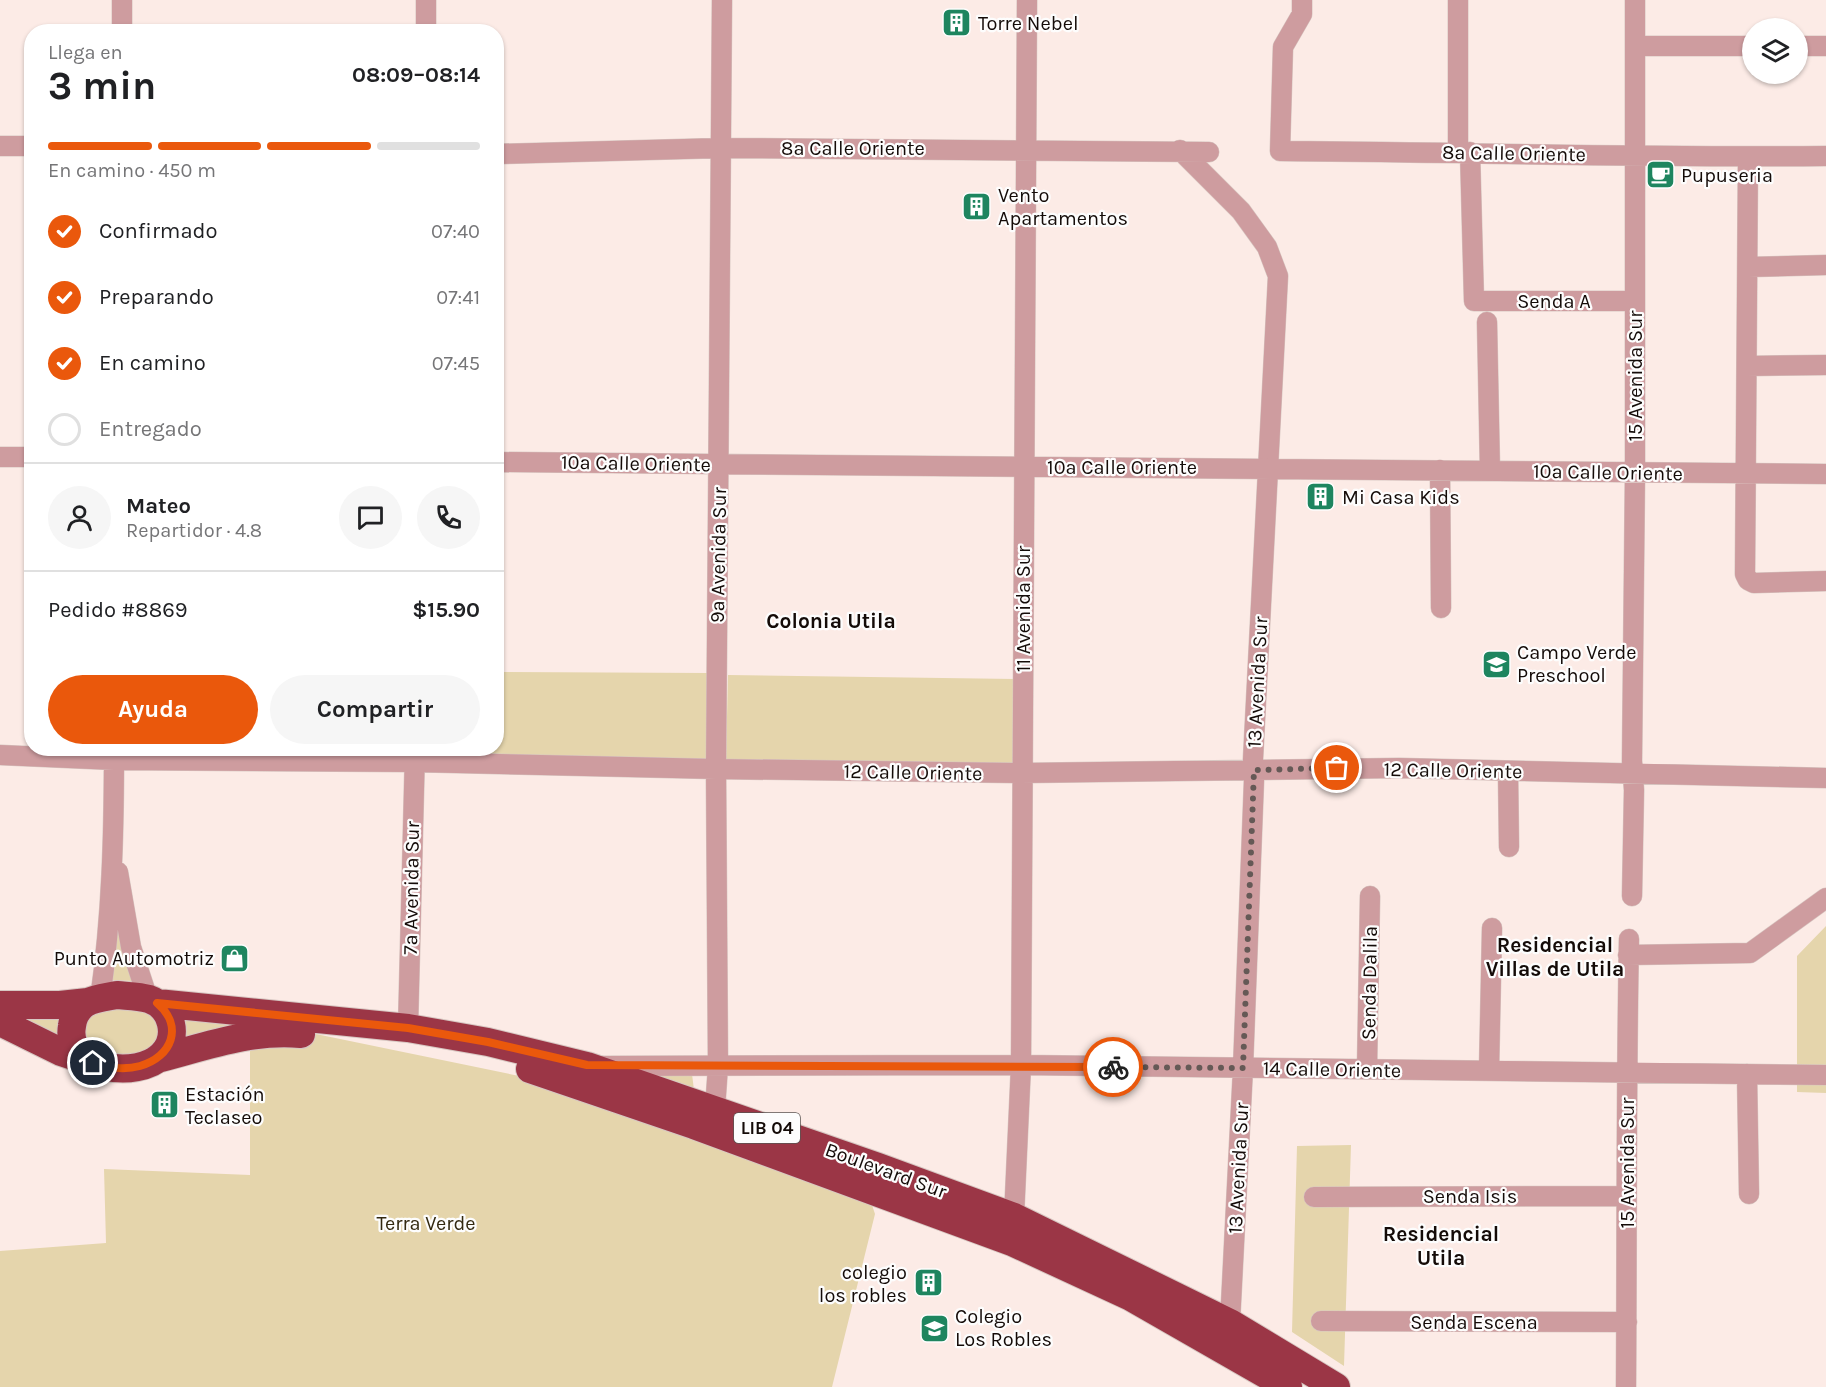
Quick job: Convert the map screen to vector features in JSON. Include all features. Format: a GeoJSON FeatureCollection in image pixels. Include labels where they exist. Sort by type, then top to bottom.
{"type":"FeatureCollection","features":[{"type":"Feature","properties":{"kind":"highway","name":"LIB 04"},"geometry":{"type":"LineString","coordinates":[[0,1005],[60,1005],[117,995],[152,1001]]}},
{"type":"Feature","properties":{"kind":"highway"},"geometry":{"type":"LineString","coordinates":[[93,1063],[73,1044],[71,1033],[72,1023],[78,1009],[94,1000]]}},
{"type":"Feature","properties":{"kind":"highway","name":"Boulevard Sur"},"geometry":{"type":"LineString","coordinates":[[152,1001],[408,1028],[488,1042],[587,1065],[1014,1217],[1230,1323],[1336,1387]]}},
{"type":"Feature","properties":{"kind":"highway"},"geometry":{"type":"LineString","coordinates":[[152,1001],[169,1017],[172,1036],[164,1053],[157,1059]]}},
{"type":"Feature","properties":{"kind":"highway","name":"LIB 04"},"geometry":{"type":"LineString","coordinates":[[0,1022],[61,1052],[102,1066],[127,1068],[140,1066],[157,1059]]}},
{"type":"Feature","properties":{"kind":"highway","name":"Boulevard Sur"},"geometry":{"type":"LineString","coordinates":[[157,1059],[250,1035],[288,1033],[411,1046],[535,1071],[717,1133],[1012,1242],[1131,1297],[1288,1387]]}},
{"type":"Feature","properties":{"kind":"street"},"geometry":{"type":"LineString","coordinates":[[122,24],[123,0]]}},
{"type":"Feature","properties":{"kind":"street"},"geometry":{"type":"LineString","coordinates":[[426,0],[426,24]]}},
{"type":"Feature","properties":{"kind":"street","name":"9a Avenida Sur"},"geometry":{"type":"LineString","coordinates":[[715,1109],[718,1066],[716,731],[722,0]]}},
{"type":"Feature","properties":{"kind":"street","name":"11 Avenida Sur"},"geometry":{"type":"LineString","coordinates":[[1014,1217],[1021,1065],[1027,0]]}},
{"type":"Feature","properties":{"kind":"street","name":"8a Calle Oriente"},"geometry":{"type":"LineString","coordinates":[[1302,0],[1302,14],[1283,47],[1280,151],[1826,156]]}},
{"type":"Feature","properties":{"kind":"street"},"geometry":{"type":"LineString","coordinates":[[1458,0],[1464,152]]}},
{"type":"Feature","properties":{"kind":"street","name":"15 Avenida Sur"},"geometry":{"type":"LineString","coordinates":[[1632,896],[1635,0]]}},
{"type":"Feature","properties":{"kind":"street"},"geometry":{"type":"LineString","coordinates":[[1635,46],[1742,46]]}},
{"type":"Feature","properties":{"kind":"street"},"geometry":{"type":"LineString","coordinates":[[1808,46],[1826,46]]}},
{"type":"Feature","properties":{"kind":"street"},"geometry":{"type":"LineString","coordinates":[[0,146],[24,146]]}},
{"type":"Feature","properties":{"kind":"street","name":"8a Calle Oriente"},"geometry":{"type":"LineString","coordinates":[[504,154],[721,148],[1209,152]]}},
{"type":"Feature","properties":{"kind":"street","name":"13 Avenida Sur"},"geometry":{"type":"LineString","coordinates":[[1180,150],[1241,211],[1267,246],[1278,276],[1230,1323]]}},
{"type":"Feature","properties":{"kind":"street","name":"Senda A"},"geometry":{"type":"LineString","coordinates":[[1464,152],[1474,301],[1635,301]]}},
{"type":"Feature","properties":{"kind":"street"},"geometry":{"type":"LineString","coordinates":[[1748,157],[1745,574],[1748,580],[1754,583],[1826,581]]}},
{"type":"Feature","properties":{"kind":"street"},"geometry":{"type":"LineString","coordinates":[[1748,267],[1826,265]]}},
{"type":"Feature","properties":{"kind":"street"},"geometry":{"type":"LineString","coordinates":[[1487,322],[1490,471]]}},
{"type":"Feature","properties":{"kind":"street"},"geometry":{"type":"LineString","coordinates":[[1748,366],[1826,365]]}},
{"type":"Feature","properties":{"kind":"street"},"geometry":{"type":"LineString","coordinates":[[0,457],[24,458]]}},
{"type":"Feature","properties":{"kind":"street","name":"10a Calle Oriente"},"geometry":{"type":"LineString","coordinates":[[504,462],[1826,474]]}},
{"type":"Feature","properties":{"kind":"street"},"geometry":{"type":"LineString","coordinates":[[1440,470],[1441,608]]}},
{"type":"Feature","properties":{"kind":"street","name":"12 Calle Oriente"},"geometry":{"type":"LineString","coordinates":[[0,755],[24,755]]}},
{"type":"Feature","properties":{"kind":"street"},"geometry":{"type":"LineString","coordinates":[[94,1000],[108,949],[109,897],[114,851],[114,756]]}},
{"type":"Feature","properties":{"kind":"street","name":"7a Avenida Sur"},"geometry":{"type":"LineString","coordinates":[[408,1028],[414,756]]}},
{"type":"Feature","properties":{"kind":"street","name":"12 Calle Oriente"},"geometry":{"type":"LineString","coordinates":[[436,756],[716,769],[1022,773],[1399,768],[1826,778]]}},
{"type":"Feature","properties":{"kind":"street"},"geometry":{"type":"LineString","coordinates":[[1508,771],[1509,847]]}},
{"type":"Feature","properties":{"kind":"street"},"geometry":{"type":"LineString","coordinates":[[114,851],[131,947],[152,1001]]}},
{"type":"Feature","properties":{"kind":"street","name":"Senda Dalila"},"geometry":{"type":"LineString","coordinates":[[1367,1070],[1370,896]]}},
{"type":"Feature","properties":{"kind":"street","name":"15 Avenida Sur"},"geometry":{"type":"LineString","coordinates":[[1626,1387],[1628,947],[1750,953],[1826,898]]}},
{"type":"Feature","properties":{"kind":"street"},"geometry":{"type":"LineString","coordinates":[[1489,1071],[1492,928]]}},
{"type":"Feature","properties":{"kind":"street","name":"14 Calle Oriente"},"geometry":{"type":"LineString","coordinates":[[587,1065],[1021,1065],[1826,1075]]}},
{"type":"Feature","properties":{"kind":"street"},"geometry":{"type":"LineString","coordinates":[[1747,1074],[1749,1194]]}},
{"type":"Feature","properties":{"kind":"street","name":"Senda Isis"},"geometry":{"type":"LineString","coordinates":[[1314,1197],[1626,1196]]}},
{"type":"Feature","properties":{"kind":"street","name":"Senda Escena"},"geometry":{"type":"LineString","coordinates":[[1321,1321],[1627,1322]]}},
{"type":"Feature","properties":{"kind":"green space"},"geometry":{"type":"Polygon","coordinates":[[[504,672],[707,673],[707,761],[470,756],[504,756],[504,672]]]}},
{"type":"Feature","properties":{"kind":"green space"},"geometry":{"type":"Polygon","coordinates":[[[728,675],[1015,679],[1013,764],[726,759],[728,675]]]}},
{"type":"Feature","properties":{"kind":"green space"},"geometry":{"type":"Polygon","coordinates":[[[119,907],[133,979],[132,981],[112,980],[119,907]]]}},
{"type":"Feature","properties":{"kind":"green space"},"geometry":{"type":"Polygon","coordinates":[[[1826,926],[1826,1093],[1797,1092],[1797,956],[1826,926]]]}},
{"type":"Feature","properties":{"kind":"green space"},"geometry":{"type":"Polygon","coordinates":[[[127,1006],[158,1017],[161,1037],[143,1053],[112,1054],[95,1048],[85,1037],[86,1021],[99,1010],[127,1006]]]}},
{"type":"Feature","properties":{"kind":"green space"},"geometry":{"type":"Polygon","coordinates":[[[1,1010],[63,1012],[61,1039],[1,1010]]]}},
{"type":"Feature","properties":{"kind":"green space","name":"Terra Verde"},"geometry":{"type":"Polygon","coordinates":[[[189,1015],[277,1026],[534,1079],[871,1202],[875,1214],[832,1387],[0,1387],[0,1251],[106,1243],[104,1169],[250,1175],[250,1026],[184,1038],[185,1021],[189,1015]]]}},
{"type":"Feature","properties":{"kind":"green space"},"geometry":{"type":"Polygon","coordinates":[[[645,1070],[692,1074],[695,1098],[645,1070]]]}},
{"type":"Feature","properties":{"kind":"green space"},"geometry":{"type":"Polygon","coordinates":[[[1351,1145],[1344,1366],[1292,1332],[1297,1146],[1351,1145]]]}},
{"type":"Feature","properties":{"kind":"way so far"},"geometry":{"type":"LineString","coordinates":[[1113,1067],[1243,1068],[1254,770],[1337,768]]}},
{"type":"Feature","properties":{"kind":"place","name":"Torre Nebel"},"geometry":{"type":"Point","coordinates":[957,23]}},
{"type":"Feature","properties":{"kind":"place","name":"Pupuseria"},"geometry":{"type":"Point","coordinates":[1660,175]}},
{"type":"Feature","properties":{"kind":"place","name":"Vento Apartamentos"},"geometry":{"type":"Point","coordinates":[977,206]}},
{"type":"Feature","properties":{"kind":"place","name":"Mi Casa Kids"},"geometry":{"type":"Point","coordinates":[1321,497]}},
{"type":"Feature","properties":{"kind":"place","name":"Campo Verde Preschool"},"geometry":{"type":"Point","coordinates":[1496,664]}},
{"type":"Feature","properties":{"kind":"place","name":"Punto Automotriz"},"geometry":{"type":"Point","coordinates":[235,958]}},
{"type":"Feature","properties":{"kind":"place","name":"Estación Teclaseo"},"geometry":{"type":"Point","coordinates":[164,1105]}},
{"type":"Feature","properties":{"kind":"place","name":"colegio los robles"},"geometry":{"type":"Point","coordinates":[928,1283]}},
{"type":"Feature","properties":{"kind":"place","name":"Colegio Los Robles"},"geometry":{"type":"Point","coordinates":[934,1328]}},
{"type":"Feature","properties":{"kind":"district","name":"Colonia Utila"},"geometry":{"type":"Point","coordinates":[831,621]}},
{"type":"Feature","properties":{"kind":"district","name":"Residencial Villas de Utila"},"geometry":{"type":"Point","coordinates":[1555,957]}},
{"type":"Feature","properties":{"kind":"district","name":"Residencial Utila"},"geometry":{"type":"Point","coordinates":[1441,1246]}},
{"type":"Feature","properties":{"kind":"route"},"geometry":{"type":"LineString","coordinates":[[93,1063],[127,1068],[140,1066],[157,1059],[164,1053],[172,1036],[172,1026],[164,1009],[157,1003],[408,1028],[488,1042],[587,1065],[1113,1067]]}}]}
